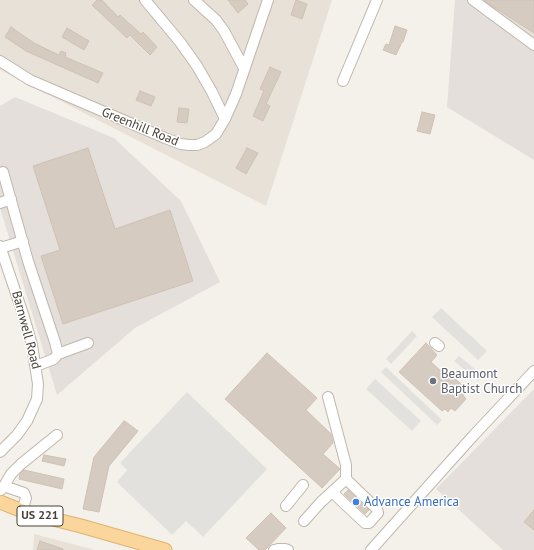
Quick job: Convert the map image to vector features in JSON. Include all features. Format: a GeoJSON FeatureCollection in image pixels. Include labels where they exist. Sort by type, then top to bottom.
{"type":"FeatureCollection","features":[{"type":"Feature","properties":{"kind":"main road","name":"US 221"},"geometry":{"type":"LineString","coordinates":[[0,502],[22,511],[165,550]]}},
{"type":"Feature","properties":{"kind":"street"},"geometry":{"type":"LineString","coordinates":[[146,0],[180,42],[197,66],[225,119]]}},
{"type":"Feature","properties":{"kind":"street"},"geometry":{"type":"LineString","coordinates":[[194,0],[216,20],[224,31],[244,68]]}},
{"type":"Feature","properties":{"kind":"street","name":"Greenhill Road"},"geometry":{"type":"LineString","coordinates":[[0,61],[30,80],[181,144],[197,145],[205,142],[216,134],[225,119],[236,94],[268,0]]}},
{"type":"Feature","properties":{"kind":"street"},"geometry":{"type":"LineString","coordinates":[[343,81],[377,0]]}},
{"type":"Feature","properties":{"kind":"street"},"geometry":{"type":"LineString","coordinates":[[473,0],[534,45]]}},
{"type":"Feature","properties":{"kind":"street"},"geometry":{"type":"LineString","coordinates":[[3,172],[58,354]]}},
{"type":"Feature","properties":{"kind":"street"},"geometry":{"type":"LineString","coordinates":[[0,202],[11,199]]}},
{"type":"Feature","properties":{"kind":"street"},"geometry":{"type":"LineString","coordinates":[[0,247],[23,241]]}},
{"type":"Feature","properties":{"kind":"street","name":"Barnwell Road"},"geometry":{"type":"LineString","coordinates":[[0,247],[24,317],[36,366],[38,392],[31,414],[23,428],[0,452]]}},
{"type":"Feature","properties":{"kind":"street"},"geometry":{"type":"LineString","coordinates":[[36,366],[54,359],[58,354],[88,343]]}},
{"type":"Feature","properties":{"kind":"street"},"geometry":{"type":"LineString","coordinates":[[372,550],[473,436],[534,371]]}},
{"type":"Feature","properties":{"kind":"street"},"geometry":{"type":"LineString","coordinates":[[328,397],[338,430],[346,465],[346,479],[377,509],[378,513],[375,518],[369,523],[366,523],[332,492]]}},
{"type":"Feature","properties":{"kind":"street"},"geometry":{"type":"LineString","coordinates":[[22,511],[26,498],[24,493],[2,489],[11,474],[21,464],[57,435]]}},
{"type":"Feature","properties":{"kind":"street"},"geometry":{"type":"LineString","coordinates":[[304,521],[346,479]]}},
{"type":"Feature","properties":{"kind":"street"},"geometry":{"type":"LineString","coordinates":[[286,506],[303,485]]}},
{"type":"Feature","properties":{"kind":"street"},"geometry":{"type":"LineString","coordinates":[[375,518],[389,530]]}},
{"type":"Feature","properties":{"kind":"street"},"geometry":{"type":"LineString","coordinates":[[274,550],[286,550]]}},
{"type":"Feature","properties":{"kind":"shaded area"},"geometry":{"type":"Polygon","coordinates":[[[0,0],[332,0],[266,206],[0,70],[0,0]]]}},
{"type":"Feature","properties":{"kind":"shaded area"},"geometry":{"type":"Polygon","coordinates":[[[455,0],[534,0],[534,160],[447,107],[455,0]]]}},
{"type":"Feature","properties":{"kind":"shaded area"},"geometry":{"type":"Polygon","coordinates":[[[15,97],[114,138],[181,201],[220,282],[135,328],[57,395],[0,208],[0,106],[15,97]]]}},
{"type":"Feature","properties":{"kind":"shaded area"},"geometry":{"type":"Polygon","coordinates":[[[441,308],[487,351],[478,360],[432,317],[441,308]]]}},
{"type":"Feature","properties":{"kind":"shaded area"},"geometry":{"type":"Polygon","coordinates":[[[412,331],[417,336],[391,364],[386,359],[412,331]]]}},
{"type":"Feature","properties":{"kind":"shaded area"},"geometry":{"type":"Polygon","coordinates":[[[459,356],[483,376],[478,381],[454,361],[459,356]]]}},
{"type":"Feature","properties":{"kind":"shaded area"},"geometry":{"type":"Polygon","coordinates":[[[386,367],[442,420],[437,425],[381,372],[386,367]]]}},
{"type":"Feature","properties":{"kind":"shaded area"},"geometry":{"type":"Polygon","coordinates":[[[375,379],[421,421],[412,431],[366,389],[375,379]]]}},
{"type":"Feature","properties":{"kind":"shaded area"},"geometry":{"type":"Polygon","coordinates":[[[534,389],[534,550],[503,550],[436,489],[534,389]]]}},
{"type":"Feature","properties":{"kind":"shaded area"},"geometry":{"type":"Polygon","coordinates":[[[187,392],[267,469],[203,537],[186,521],[172,535],[117,482],[127,470],[120,463],[187,392]]]}},
{"type":"Feature","properties":{"kind":"shaded area"},"geometry":{"type":"Polygon","coordinates":[[[34,534],[95,550],[33,550],[34,534]]]}},
{"type":"Feature","properties":{"kind":"building"},"geometry":{"type":"Polygon","coordinates":[[[97,0],[102,0],[118,17],[120,15],[141,34],[143,32],[157,47],[150,55],[130,35],[127,38],[92,5],[97,0]]]}},
{"type":"Feature","properties":{"kind":"building"},"geometry":{"type":"Polygon","coordinates":[[[228,0],[245,0],[248,4],[238,13],[228,0]]]}},
{"type":"Feature","properties":{"kind":"building"},"geometry":{"type":"Polygon","coordinates":[[[296,0],[307,4],[302,19],[291,15],[296,0]]]}},
{"type":"Feature","properties":{"kind":"building"},"geometry":{"type":"Polygon","coordinates":[[[484,0],[534,0],[534,33],[492,6],[484,0]]]}},
{"type":"Feature","properties":{"kind":"building"},"geometry":{"type":"Polygon","coordinates":[[[395,26],[407,30],[396,55],[383,50],[386,44],[389,45],[395,26]]]}},
{"type":"Feature","properties":{"kind":"building"},"geometry":{"type":"Polygon","coordinates":[[[11,27],[34,43],[59,55],[61,51],[66,53],[65,57],[103,73],[98,83],[26,51],[5,37],[11,27]]]}},
{"type":"Feature","properties":{"kind":"building"},"geometry":{"type":"Polygon","coordinates":[[[67,28],[89,41],[84,50],[62,37],[67,28]]]}},
{"type":"Feature","properties":{"kind":"building"},"geometry":{"type":"Polygon","coordinates":[[[270,67],[281,72],[266,104],[270,106],[263,121],[253,116],[264,91],[260,89],[270,67]]]}},
{"type":"Feature","properties":{"kind":"building"},"geometry":{"type":"Polygon","coordinates":[[[140,91],[155,97],[151,106],[136,100],[140,91]]]}},
{"type":"Feature","properties":{"kind":"building"},"geometry":{"type":"Polygon","coordinates":[[[179,108],[189,109],[187,123],[177,122],[179,108]]]}},
{"type":"Feature","properties":{"kind":"building"},"geometry":{"type":"Polygon","coordinates":[[[422,112],[435,115],[430,134],[417,131],[422,112]]]}},
{"type":"Feature","properties":{"kind":"building"},"geometry":{"type":"Polygon","coordinates":[[[88,148],[115,229],[170,210],[193,281],[63,324],[41,256],[60,250],[33,166],[88,148]]]}},
{"type":"Feature","properties":{"kind":"building"},"geometry":{"type":"Polygon","coordinates":[[[247,148],[258,153],[246,174],[236,168],[247,148]]]}},
{"type":"Feature","properties":{"kind":"building","name":"Beaumont Baptist Church"},"geometry":{"type":"Polygon","coordinates":[[[426,343],[437,355],[431,362],[444,374],[447,371],[465,388],[463,390],[466,392],[463,395],[466,399],[455,411],[451,408],[448,412],[445,409],[442,411],[399,372],[426,343]]]}},
{"type":"Feature","properties":{"kind":"building"},"geometry":{"type":"Polygon","coordinates":[[[267,353],[317,398],[306,410],[331,434],[333,443],[323,454],[340,469],[322,488],[225,399],[267,353]]]}},
{"type":"Feature","properties":{"kind":"building"},"geometry":{"type":"Polygon","coordinates":[[[124,421],[138,431],[109,466],[99,512],[83,509],[94,457],[124,421]]]}},
{"type":"Feature","properties":{"kind":"building"},"geometry":{"type":"Polygon","coordinates":[[[44,455],[66,459],[64,466],[42,461],[44,455]]]}},
{"type":"Feature","properties":{"kind":"building"},"geometry":{"type":"Polygon","coordinates":[[[24,470],[64,479],[62,489],[19,479],[20,474],[24,470]]]}},
{"type":"Feature","properties":{"kind":"building"},"geometry":{"type":"Polygon","coordinates":[[[348,490],[369,510],[365,514],[344,494],[348,490]]]}},
{"type":"Feature","properties":{"kind":"building"},"geometry":{"type":"Polygon","coordinates":[[[534,510],[534,530],[524,522],[534,510]]]}},
{"type":"Feature","properties":{"kind":"building"},"geometry":{"type":"Polygon","coordinates":[[[271,513],[286,528],[265,550],[259,550],[246,538],[271,513]]]}},
{"type":"Feature","properties":{"kind":"building"},"geometry":{"type":"Polygon","coordinates":[[[40,541],[63,549],[63,550],[37,550],[40,541]]]}},
{"type":"Feature","properties":{"kind":"place","name":"Beaumont Baptist Church"},"geometry":{"type":"Point","coordinates":[433,381]}},
{"type":"Feature","properties":{"kind":"place","name":"Advance America"},"geometry":{"type":"Point","coordinates":[356,502]}}]}
